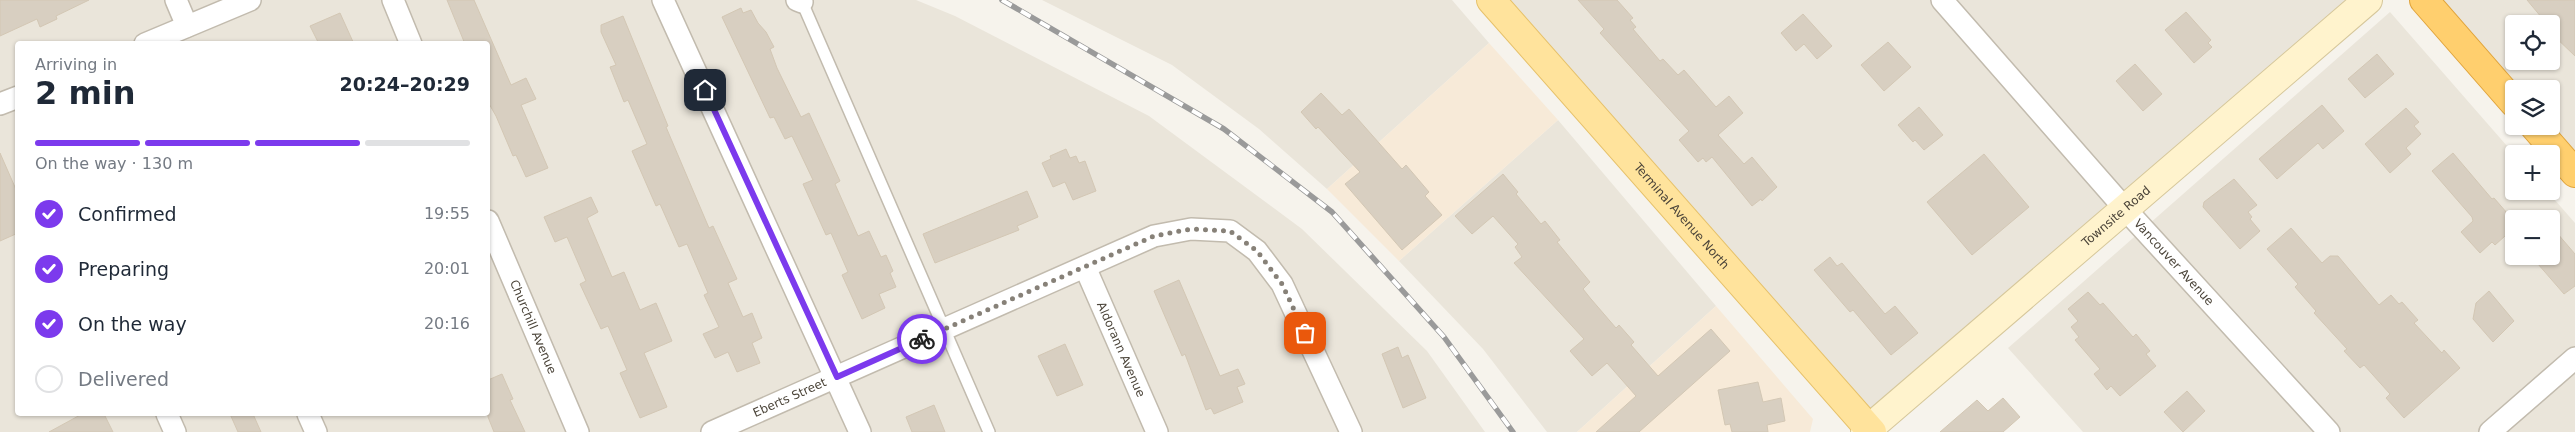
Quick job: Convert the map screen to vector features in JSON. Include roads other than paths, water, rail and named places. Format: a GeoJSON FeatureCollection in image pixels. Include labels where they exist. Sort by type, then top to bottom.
{"type":"FeatureCollection","features":[{"type":"Feature","properties":{"kind":"highway"},"geometry":{"type":"LineString","coordinates":[[2424,0],[2505,93]]}},
{"type":"Feature","properties":{"kind":"highway"},"geometry":{"type":"LineString","coordinates":[[2542,135],[2575,173]]}},
{"type":"Feature","properties":{"kind":"main road","name":"Terminal Avenue North"},"geometry":{"type":"LineString","coordinates":[[1491,0],[1869,431]]}},
{"type":"Feature","properties":{"kind":"street"},"geometry":{"type":"LineString","coordinates":[[176,0],[187,26]]}},
{"type":"Feature","properties":{"kind":"street"},"geometry":{"type":"LineString","coordinates":[[152,41],[250,0]]}},
{"type":"Feature","properties":{"kind":"street"},"geometry":{"type":"LineString","coordinates":[[392,0],[410,41]]}},
{"type":"Feature","properties":{"kind":"street"},"geometry":{"type":"LineString","coordinates":[[664,0],[837,377],[860,432]]}},
{"type":"Feature","properties":{"kind":"street","name":"Vancouver Avenue"},"geometry":{"type":"LineString","coordinates":[[1942,0],[2126,210],[2329,432]]}},
{"type":"Feature","properties":{"kind":"street","name":"Townsite Road"},"geometry":{"type":"LineString","coordinates":[[1869,431],[2368,0]]}},
{"type":"Feature","properties":{"kind":"street"},"geometry":{"type":"LineString","coordinates":[[0,104],[15,98]]}},
{"type":"Feature","properties":{"kind":"street","name":"Churchill Avenue"},"geometry":{"type":"LineString","coordinates":[[490,226],[578,432]]}},
{"type":"Feature","properties":{"kind":"street","name":"Eberts Street"},"geometry":{"type":"LineString","coordinates":[[712,432],[1154,236],[1191,229],[1230,231],[1257,251],[1282,284],[1351,432]]}},
{"type":"Feature","properties":{"kind":"street","name":"Aldorann Avenue"},"geometry":{"type":"LineString","coordinates":[[1085,267],[1157,432]]}},
{"type":"Feature","properties":{"kind":"street"},"geometry":{"type":"LineString","coordinates":[[2490,432],[2575,358]]}},
{"type":"Feature","properties":{"kind":"street"},"geometry":{"type":"LineString","coordinates":[[168,416],[175,432]]}},
{"type":"Feature","properties":{"kind":"street"},"geometry":{"type":"LineString","coordinates":[[309,416],[316,432]]}},
{"type":"Feature","properties":{"kind":"lane"},"geometry":{"type":"LineString","coordinates":[[799,1],[989,432]]}},
{"type":"Feature","properties":{"kind":"railway"},"geometry":{"type":"LineString","coordinates":[[1002,0],[1224,129],[1332,212],[1444,337],[1513,432]]}}]}
